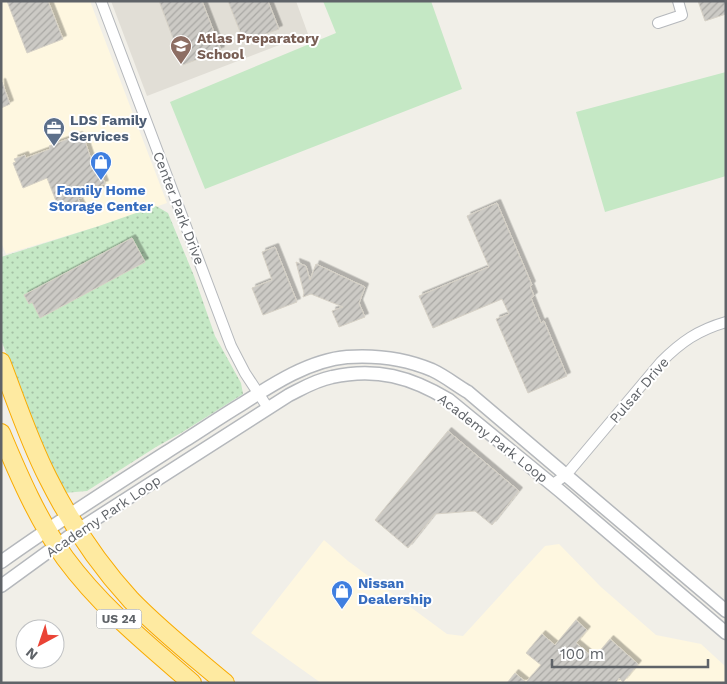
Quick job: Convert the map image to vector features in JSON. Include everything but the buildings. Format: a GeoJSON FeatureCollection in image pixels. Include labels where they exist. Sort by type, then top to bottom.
{"type":"FeatureCollection","features":[{"type":"Feature","properties":{"kind":"highway","name":"US 24"},"geometry":{"type":"LineString","coordinates":[[1,362],[40,462],[68,515],[86,543],[135,604],[225,683]]}},
{"type":"Feature","properties":{"kind":"highway","name":"US 24"},"geometry":{"type":"LineString","coordinates":[[1,433],[26,490],[64,557],[107,607],[192,683]]}},
{"type":"Feature","properties":{"kind":"street","name":"Center Park Drive"},"geometry":{"type":"LineString","coordinates":[[101,1],[231,346],[268,408]]}},
{"type":"Feature","properties":{"kind":"street"},"geometry":{"type":"LineString","coordinates":[[658,24],[682,15],[678,1]]}},
{"type":"Feature","properties":{"kind":"street","name":"Pulsar Drive"},"geometry":{"type":"LineString","coordinates":[[556,488],[661,362],[676,347],[705,329],[726,322]]}},
{"type":"Feature","properties":{"kind":"street","name":"Academy Park Loop"},"geometry":{"type":"LineString","coordinates":[[1,562],[68,515],[258,393],[300,370],[322,362],[346,357],[385,358],[401,360],[432,370],[468,392],[726,611]]}},
{"type":"Feature","properties":{"kind":"street","name":"Academy Park Loop"},"geometry":{"type":"LineString","coordinates":[[1,586],[78,530],[289,395],[311,384],[332,377],[369,374],[399,377],[431,389],[449,400],[556,488],[726,633]]}},
{"type":"Feature","properties":{"kind":"shaded area"},"geometry":{"type":"Polygon","coordinates":[[[1,1],[90,1],[167,203],[6,254],[1,242],[1,1]]]}},
{"type":"Feature","properties":{"kind":"shaded area","name":"Atlas Preparatory School"},"geometry":{"type":"Polygon","coordinates":[[[111,1],[296,1],[308,34],[147,96],[111,1]]]}},
{"type":"Feature","properties":{"kind":"shaded area","name":"Nissan Dealership"},"geometry":{"type":"Polygon","coordinates":[[[324,540],[348,561],[447,634],[463,636],[545,546],[559,544],[601,587],[656,635],[701,644],[726,667],[726,683],[321,683],[251,633],[324,540]]]}},
{"type":"Feature","properties":{"kind":"green space"},"geometry":{"type":"Polygon","coordinates":[[[323,1],[431,1],[462,89],[205,189],[170,102],[336,33],[323,1]]]}},
{"type":"Feature","properties":{"kind":"green space"},"geometry":{"type":"Polygon","coordinates":[[[726,72],[726,176],[605,212],[576,112],[726,72]]]}},
{"type":"Feature","properties":{"kind":"green space"},"geometry":{"type":"Polygon","coordinates":[[[156,206],[168,213],[194,276],[215,336],[241,383],[243,394],[87,491],[64,493],[55,479],[1,340],[1,257],[156,206]]]}},
{"type":"Feature","properties":{"kind":"place","name":"Atlas Preparatory School"},"geometry":{"type":"Point","coordinates":[181,65]}},
{"type":"Feature","properties":{"kind":"place","name":"LDS Family Services"},"geometry":{"type":"Point","coordinates":[54,147]}},
{"type":"Feature","properties":{"kind":"place","name":"Family Home Storage Center"},"geometry":{"type":"Point","coordinates":[101,181]}},
{"type":"Feature","properties":{"kind":"place","name":"Nissan Dealership"},"geometry":{"type":"Point","coordinates":[342,610]}}]}
